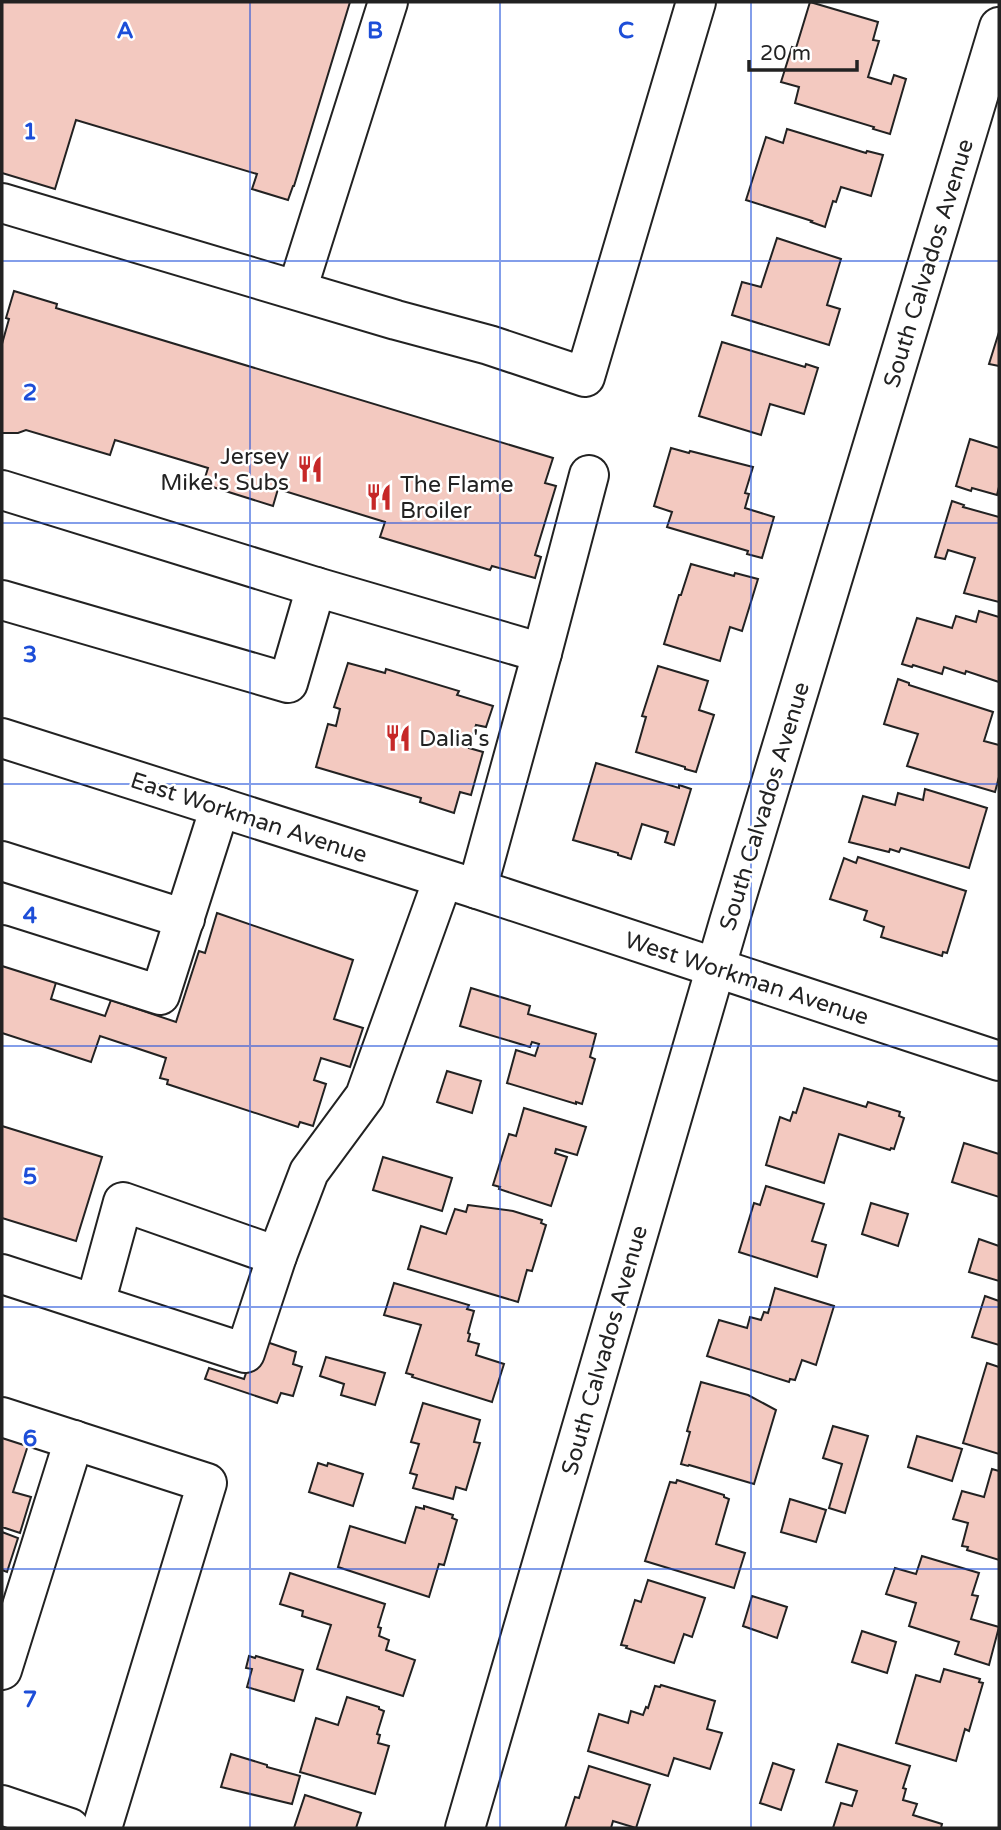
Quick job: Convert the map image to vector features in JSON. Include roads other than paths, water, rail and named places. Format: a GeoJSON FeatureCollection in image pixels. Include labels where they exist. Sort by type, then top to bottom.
{"type":"FeatureCollection","features":[{"type":"Feature","properties":{"kind":"street"},"geometry":{"type":"LineString","coordinates":[[297,290],[388,2]]}},
{"type":"Feature","properties":{"kind":"street"},"geometry":{"type":"LineString","coordinates":[[2,203],[489,345],[585,377],[696,2]]}},
{"type":"Feature","properties":{"kind":"street","name":"South Calvados Avenue"},"geometry":{"type":"LineString","coordinates":[[465,1828],[716,967],[999,27]]}},
{"type":"Feature","properties":{"kind":"street"},"geometry":{"type":"LineString","coordinates":[[2,1273],[245,1353],[277,1256],[309,1172],[365,1096],[472,888],[542,653],[589,475]]}},
{"type":"Feature","properties":{"kind":"street"},"geometry":{"type":"LineString","coordinates":[[2,489],[316,587],[542,653]]}},
{"type":"Feature","properties":{"kind":"street"},"geometry":{"type":"LineString","coordinates":[[2,600],[288,683],[316,587]]}},
{"type":"Feature","properties":{"kind":"street","name":"East Workman Avenue"},"geometry":{"type":"LineString","coordinates":[[2,738],[472,888]]}},
{"type":"Feature","properties":{"kind":"street"},"geometry":{"type":"LineString","coordinates":[[2,945],[160,995],[220,807]]}},
{"type":"Feature","properties":{"kind":"street"},"geometry":{"type":"LineString","coordinates":[[2,862],[185,919]]}},
{"type":"Feature","properties":{"kind":"street","name":"West Workman Avenue"},"geometry":{"type":"LineString","coordinates":[[472,888],[999,1061]]}},
{"type":"Feature","properties":{"kind":"street"},"geometry":{"type":"LineString","coordinates":[[95,1304],[123,1202],[277,1256]]}},
{"type":"Feature","properties":{"kind":"street"},"geometry":{"type":"LineString","coordinates":[[2,1417],[207,1483],[102,1828]]}},
{"type":"Feature","properties":{"kind":"street"},"geometry":{"type":"LineString","coordinates":[[2,1670],[74,1440]]}},
{"type":"Feature","properties":{"kind":"street"},"geometry":{"type":"LineString","coordinates":[[2,1805],[70,1828]]}},
{"type":"Feature","properties":{"kind":"place","name":"Jersey Mike's Subs"},"geometry":{"type":"Point","coordinates":[310,469]}},
{"type":"Feature","properties":{"kind":"place","name":"The Flame Broiler"},"geometry":{"type":"Point","coordinates":[379,497]}},
{"type":"Feature","properties":{"kind":"place","name":"Dalia's"},"geometry":{"type":"Point","coordinates":[398,738]}}]}
